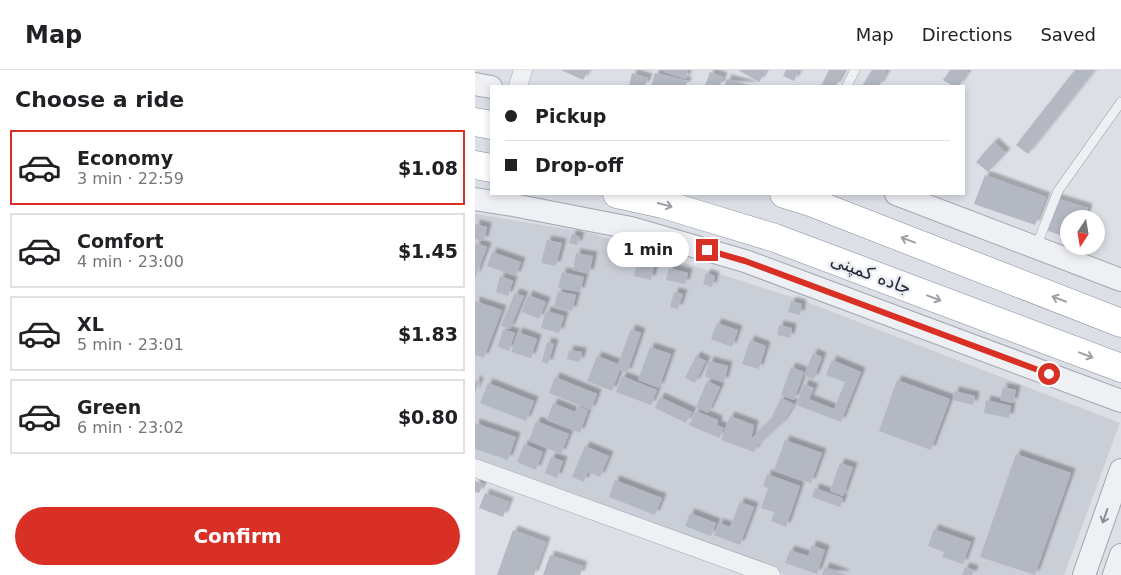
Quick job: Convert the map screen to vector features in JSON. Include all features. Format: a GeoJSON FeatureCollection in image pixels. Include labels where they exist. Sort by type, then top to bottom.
{"type":"FeatureCollection","features":[{"type":"Feature","properties":{"kind":"highway"},"geometry":{"type":"LineString","coordinates":[[475,122],[490,125]]}},
{"type":"Feature","properties":{"kind":"highway"},"geometry":{"type":"LineString","coordinates":[[475,165],[490,168]]}},
{"type":"Feature","properties":{"kind":"highway","name":"جاده کمپنی"},"geometry":{"type":"LineString","coordinates":[[622,195],[663,204],[775,238],[1121,368]]}},
{"type":"Feature","properties":{"kind":"highway"},"geometry":{"type":"LineString","coordinates":[[788,195],[813,202],[1121,323]]}},
{"type":"Feature","properties":{"kind":"street"},"geometry":{"type":"LineString","coordinates":[[517,85],[523,70]]}},
{"type":"Feature","properties":{"kind":"street"},"geometry":{"type":"LineString","coordinates":[[475,84],[490,87]]}},
{"type":"Feature","properties":{"kind":"street"},"geometry":{"type":"LineString","coordinates":[[899,195],[1121,280]]}},
{"type":"Feature","properties":{"kind":"street"},"geometry":{"type":"LineString","coordinates":[[475,199],[631,228],[745,261],[1121,401]]}},
{"type":"Feature","properties":{"kind":"street"},"geometry":{"type":"LineString","coordinates":[[475,468],[771,575]]}},
{"type":"Feature","properties":{"kind":"street"},"geometry":{"type":"LineString","coordinates":[[1084,575],[1121,470]]}},
{"type":"Feature","properties":{"kind":"street"},"geometry":{"type":"LineString","coordinates":[[1114,575],[1121,555]]}},
{"type":"Feature","properties":{"kind":"lane"},"geometry":{"type":"LineString","coordinates":[[848,85],[855,70]]}},
{"type":"Feature","properties":{"kind":"lane"},"geometry":{"type":"LineString","coordinates":[[1036,247],[1058,191],[1121,102]]}},
{"type":"Feature","properties":{"kind":"shaded area"},"geometry":{"type":"Polygon","coordinates":[[[475,214],[591,233],[804,301],[1120,423],[1064,575],[786,575],[475,461],[475,214]]]}},
{"type":"Feature","properties":{"kind":"building"},"geometry":{"type":"Polygon","coordinates":[[[561,70],[589,70],[583,80],[561,70]]]}},
{"type":"Feature","properties":{"kind":"building"},"geometry":{"type":"Polygon","coordinates":[[[665,70],[688,70],[686,79],[665,72],[665,70]]]}},
{"type":"Feature","properties":{"kind":"building"},"geometry":{"type":"Polygon","coordinates":[[[738,70],[766,70],[759,82],[738,70]]]}},
{"type":"Feature","properties":{"kind":"building"},"geometry":{"type":"Polygon","coordinates":[[[786,70],[799,70],[794,81],[783,76],[786,70]]]}},
{"type":"Feature","properties":{"kind":"building"},"geometry":{"type":"Polygon","coordinates":[[[829,70],[844,70],[836,85],[822,85],[829,70]]]}},
{"type":"Feature","properties":{"kind":"building"},"geometry":{"type":"Polygon","coordinates":[[[872,70],[887,72],[880,85],[863,85],[872,70]]]}},
{"type":"Feature","properties":{"kind":"building"},"geometry":{"type":"Polygon","coordinates":[[[950,70],[965,70],[968,72],[960,85],[951,85],[943,80],[950,70]]]}},
{"type":"Feature","properties":{"kind":"building"},"geometry":{"type":"Polygon","coordinates":[[[1075,70],[1095,70],[1028,154],[1016,145],[1075,70]]]}},
{"type":"Feature","properties":{"kind":"building"},"geometry":{"type":"Polygon","coordinates":[[[710,72],[723,77],[720,85],[705,85],[710,72]]]}},
{"type":"Feature","properties":{"kind":"building"},"geometry":{"type":"Polygon","coordinates":[[[632,73],[648,78],[645,85],[629,85],[632,73]]]}},
{"type":"Feature","properties":{"kind":"building"},"geometry":{"type":"Polygon","coordinates":[[[655,73],[687,81],[686,85],[651,85],[655,73]]]}},
{"type":"Feature","properties":{"kind":"building"},"geometry":{"type":"Polygon","coordinates":[[[727,79],[750,85],[724,85],[727,79]]]}},
{"type":"Feature","properties":{"kind":"building"},"geometry":{"type":"Polygon","coordinates":[[[994,142],[1006,153],[988,172],[976,162],[994,142]]]}},
{"type":"Feature","properties":{"kind":"building"},"geometry":{"type":"Polygon","coordinates":[[[985,175],[1046,197],[1035,225],[974,204],[985,175]]]}},
{"type":"Feature","properties":{"kind":"building"},"geometry":{"type":"Polygon","coordinates":[[[1055,198],[1088,208],[1087,210],[1060,210],[1060,235],[1045,230],[1055,198]]]}},
{"type":"Feature","properties":{"kind":"building"},"geometry":{"type":"Polygon","coordinates":[[[475,224],[487,227],[484,241],[475,239],[475,224]]]}},
{"type":"Feature","properties":{"kind":"building"},"geometry":{"type":"Polygon","coordinates":[[[572,234],[580,237],[577,245],[569,243],[572,234]]]}},
{"type":"Feature","properties":{"kind":"building"},"geometry":{"type":"Polygon","coordinates":[[[547,240],[562,243],[556,266],[541,263],[547,240]]]}},
{"type":"Feature","properties":{"kind":"building"},"geometry":{"type":"Polygon","coordinates":[[[476,243],[487,247],[475,278],[475,246],[476,243]]]}},
{"type":"Feature","properties":{"kind":"building"},"geometry":{"type":"Polygon","coordinates":[[[492,252],[521,262],[516,276],[487,266],[492,252]]]}},
{"type":"Feature","properties":{"kind":"building"},"geometry":{"type":"Polygon","coordinates":[[[576,253],[593,256],[589,274],[573,270],[576,253]]]}},
{"type":"Feature","properties":{"kind":"building"},"geometry":{"type":"Polygon","coordinates":[[[638,259],[655,263],[651,280],[634,276],[638,259]]]}},
{"type":"Feature","properties":{"kind":"building"},"geometry":{"type":"Polygon","coordinates":[[[669,268],[688,273],[685,284],[666,280],[669,268]]]}},
{"type":"Feature","properties":{"kind":"building"},"geometry":{"type":"Polygon","coordinates":[[[562,272],[584,277],[580,292],[558,288],[562,272]]]}},
{"type":"Feature","properties":{"kind":"building"},"geometry":{"type":"Polygon","coordinates":[[[706,273],[715,276],[712,287],[703,284],[706,273]]]}},
{"type":"Feature","properties":{"kind":"building"},"geometry":{"type":"Polygon","coordinates":[[[500,276],[513,281],[508,296],[496,292],[500,276]]]}},
{"type":"Feature","properties":{"kind":"building"},"geometry":{"type":"Polygon","coordinates":[[[558,291],[576,295],[572,311],[554,307],[558,291]]]}},
{"type":"Feature","properties":{"kind":"building"},"geometry":{"type":"Polygon","coordinates":[[[674,292],[683,294],[678,309],[670,307],[674,292]]]}},
{"type":"Feature","properties":{"kind":"building"},"geometry":{"type":"Polygon","coordinates":[[[515,293],[524,296],[510,329],[501,326],[515,293]]]}},
{"type":"Feature","properties":{"kind":"building"},"geometry":{"type":"Polygon","coordinates":[[[528,295],[546,302],[539,319],[522,312],[528,295]]]}},
{"type":"Feature","properties":{"kind":"building"},"geometry":{"type":"Polygon","coordinates":[[[475,301],[502,310],[484,358],[475,355],[475,301]]]}},
{"type":"Feature","properties":{"kind":"building"},"geometry":{"type":"Polygon","coordinates":[[[791,301],[802,304],[800,315],[788,312],[791,301]]]}},
{"type":"Feature","properties":{"kind":"building"},"geometry":{"type":"Polygon","coordinates":[[[546,311],[564,316],[559,333],[541,328],[546,311]]]}},
{"type":"Feature","properties":{"kind":"building"},"geometry":{"type":"Polygon","coordinates":[[[717,323],[738,330],[732,347],[711,339],[717,323]]]}},
{"type":"Feature","properties":{"kind":"building"},"geometry":{"type":"Polygon","coordinates":[[[779,325],[792,328],[790,338],[777,335],[779,325]]]}},
{"type":"Feature","properties":{"kind":"building"},"geometry":{"type":"Polygon","coordinates":[[[503,329],[515,333],[509,351],[498,347],[503,329]]]}},
{"type":"Feature","properties":{"kind":"building"},"geometry":{"type":"Polygon","coordinates":[[[631,329],[641,333],[627,373],[620,370],[612,391],[587,381],[597,356],[618,364],[631,329]]]}},
{"type":"Feature","properties":{"kind":"building"},"geometry":{"type":"Polygon","coordinates":[[[518,332],[537,339],[531,358],[511,352],[518,332]]]}},
{"type":"Feature","properties":{"kind":"building"},"geometry":{"type":"Polygon","coordinates":[[[750,340],[766,346],[759,369],[742,364],[750,340]]]}},
{"type":"Feature","properties":{"kind":"building"},"geometry":{"type":"Polygon","coordinates":[[[547,342],[554,344],[548,364],[542,362],[547,342]]]}},
{"type":"Feature","properties":{"kind":"building"},"geometry":{"type":"Polygon","coordinates":[[[650,347],[671,354],[659,388],[638,380],[650,347]]]}},
{"type":"Feature","properties":{"kind":"building"},"geometry":{"type":"Polygon","coordinates":[[[569,350],[582,352],[580,362],[567,359],[569,350]]]}},
{"type":"Feature","properties":{"kind":"building"},"geometry":{"type":"Polygon","coordinates":[[[813,353],[822,357],[814,379],[804,376],[813,353]]]}},
{"type":"Feature","properties":{"kind":"building"},"geometry":{"type":"Polygon","coordinates":[[[696,356],[706,361],[695,383],[685,378],[696,356]]]}},
{"type":"Feature","properties":{"kind":"building"},"geometry":{"type":"Polygon","coordinates":[[[832,360],[861,372],[841,422],[796,405],[804,384],[814,388],[809,399],[834,409],[845,382],[826,375],[832,360]]]}},
{"type":"Feature","properties":{"kind":"building"},"geometry":{"type":"Polygon","coordinates":[[[709,361],[728,366],[724,382],[705,377],[709,361]]]}},
{"type":"Feature","properties":{"kind":"building"},"geometry":{"type":"Polygon","coordinates":[[[791,367],[804,372],[794,400],[781,395],[791,367]]]}},
{"type":"Feature","properties":{"kind":"building"},"geometry":{"type":"Polygon","coordinates":[[[622,376],[657,390],[651,405],[616,392],[622,376]]]}},
{"type":"Feature","properties":{"kind":"building"},"geometry":{"type":"Polygon","coordinates":[[[555,377],[597,394],[591,410],[549,393],[555,377]]]}},
{"type":"Feature","properties":{"kind":"building"},"geometry":{"type":"Polygon","coordinates":[[[475,380],[479,382],[475,393],[475,380]]]}},
{"type":"Feature","properties":{"kind":"building"},"geometry":{"type":"Polygon","coordinates":[[[897,380],[950,399],[931,450],[879,431],[897,380]]]}},
{"type":"Feature","properties":{"kind":"building"},"geometry":{"type":"Polygon","coordinates":[[[707,381],[720,387],[708,413],[696,407],[707,381]]]}},
{"type":"Feature","properties":{"kind":"building"},"geometry":{"type":"Polygon","coordinates":[[[488,383],[534,401],[526,421],[480,403],[488,383]]]}},
{"type":"Feature","properties":{"kind":"building"},"geometry":{"type":"Polygon","coordinates":[[[1003,387],[1016,390],[1013,403],[1000,400],[1003,387]]]}},
{"type":"Feature","properties":{"kind":"building"},"geometry":{"type":"Polygon","coordinates":[[[954,391],[975,396],[973,405],[953,400],[954,391]]]}},
{"type":"Feature","properties":{"kind":"building"},"geometry":{"type":"Polygon","coordinates":[[[660,397],[692,412],[686,423],[655,408],[660,397]]]}},
{"type":"Feature","properties":{"kind":"building"},"geometry":{"type":"Polygon","coordinates":[[[781,398],[794,404],[783,422],[758,445],[754,452],[721,440],[730,416],[754,425],[751,439],[774,417],[772,416],[781,398]]]}},
{"type":"Feature","properties":{"kind":"building"},"geometry":{"type":"Polygon","coordinates":[[[986,400],[1011,406],[1009,418],[984,413],[986,400]]]}},
{"type":"Feature","properties":{"kind":"building"},"geometry":{"type":"Polygon","coordinates":[[[553,403],[575,412],[577,406],[588,410],[580,433],[547,420],[553,403]]]}},
{"type":"Feature","properties":{"kind":"building"},"geometry":{"type":"Polygon","coordinates":[[[696,411],[718,420],[717,425],[724,428],[719,438],[689,425],[696,411]]]}},
{"type":"Feature","properties":{"kind":"building"},"geometry":{"type":"Polygon","coordinates":[[[536,421],[569,434],[561,454],[529,441],[536,421]]]}},
{"type":"Feature","properties":{"kind":"building"},"geometry":{"type":"Polygon","coordinates":[[[475,423],[516,437],[508,460],[475,449],[475,423]]]}},
{"type":"Feature","properties":{"kind":"building"},"geometry":{"type":"Polygon","coordinates":[[[785,440],[822,453],[811,483],[774,470],[785,440]]]}},
{"type":"Feature","properties":{"kind":"building"},"geometry":{"type":"Polygon","coordinates":[[[524,444],[543,452],[536,470],[517,462],[524,444]]]}},
{"type":"Feature","properties":{"kind":"building"},"geometry":{"type":"Polygon","coordinates":[[[585,446],[609,456],[600,477],[588,472],[584,482],[572,477],[585,446]]]}},
{"type":"Feature","properties":{"kind":"building"},"geometry":{"type":"Polygon","coordinates":[[[1016,454],[1071,473],[1035,575],[980,557],[1016,454]]]}},
{"type":"Feature","properties":{"kind":"building"},"geometry":{"type":"Polygon","coordinates":[[[551,457],[563,461],[557,478],[545,473],[551,457]]]}},
{"type":"Feature","properties":{"kind":"building"},"geometry":{"type":"Polygon","coordinates":[[[840,463],[853,467],[843,496],[830,491],[840,463]]]}},
{"type":"Feature","properties":{"kind":"building"},"geometry":{"type":"Polygon","coordinates":[[[767,474],[800,486],[786,527],[771,521],[774,512],[761,508],[768,488],[763,486],[767,474]]]}},
{"type":"Feature","properties":{"kind":"building"},"geometry":{"type":"Polygon","coordinates":[[[615,480],[662,498],[655,515],[609,497],[615,480]]]}},
{"type":"Feature","properties":{"kind":"building"},"geometry":{"type":"Polygon","coordinates":[[[475,481],[483,484],[479,493],[475,492],[475,481]]]}},
{"type":"Feature","properties":{"kind":"building"},"geometry":{"type":"Polygon","coordinates":[[[815,488],[843,498],[840,507],[812,497],[815,488]]]}},
{"type":"Feature","properties":{"kind":"building"},"geometry":{"type":"Polygon","coordinates":[[[485,493],[509,502],[503,517],[479,508],[485,493]]]}},
{"type":"Feature","properties":{"kind":"building"},"geometry":{"type":"Polygon","coordinates":[[[740,502],[754,507],[740,545],[714,535],[719,523],[730,527],[740,502]]]}},
{"type":"Feature","properties":{"kind":"building"},"geometry":{"type":"Polygon","coordinates":[[[690,513],[716,523],[711,536],[685,526],[690,513]]]}},
{"type":"Feature","properties":{"kind":"building"},"geometry":{"type":"Polygon","coordinates":[[[934,529],[971,542],[963,564],[942,557],[944,552],[928,546],[934,529]]]}},
{"type":"Feature","properties":{"kind":"building"},"geometry":{"type":"Polygon","coordinates":[[[513,530],[546,542],[534,575],[497,575],[513,530]]]}},
{"type":"Feature","properties":{"kind":"building"},"geometry":{"type":"Polygon","coordinates":[[[812,545],[825,550],[817,574],[785,563],[790,550],[808,556],[812,545]]]}},
{"type":"Feature","properties":{"kind":"building"},"geometry":{"type":"Polygon","coordinates":[[[550,555],[583,566],[580,575],[543,575],[550,555]]]}},
{"type":"Feature","properties":{"kind":"building"},"geometry":{"type":"Polygon","coordinates":[[[825,567],[847,575],[822,575],[825,567]]]}},
{"type":"Feature","properties":{"kind":"building"},"geometry":{"type":"Polygon","coordinates":[[[965,567],[974,570],[972,575],[962,575],[965,567]]]}},
{"type":"Feature","properties":{"kind":"route"},"geometry":{"type":"LineString","coordinates":[[707,250],[745,261],[1049,374]]}}]}
